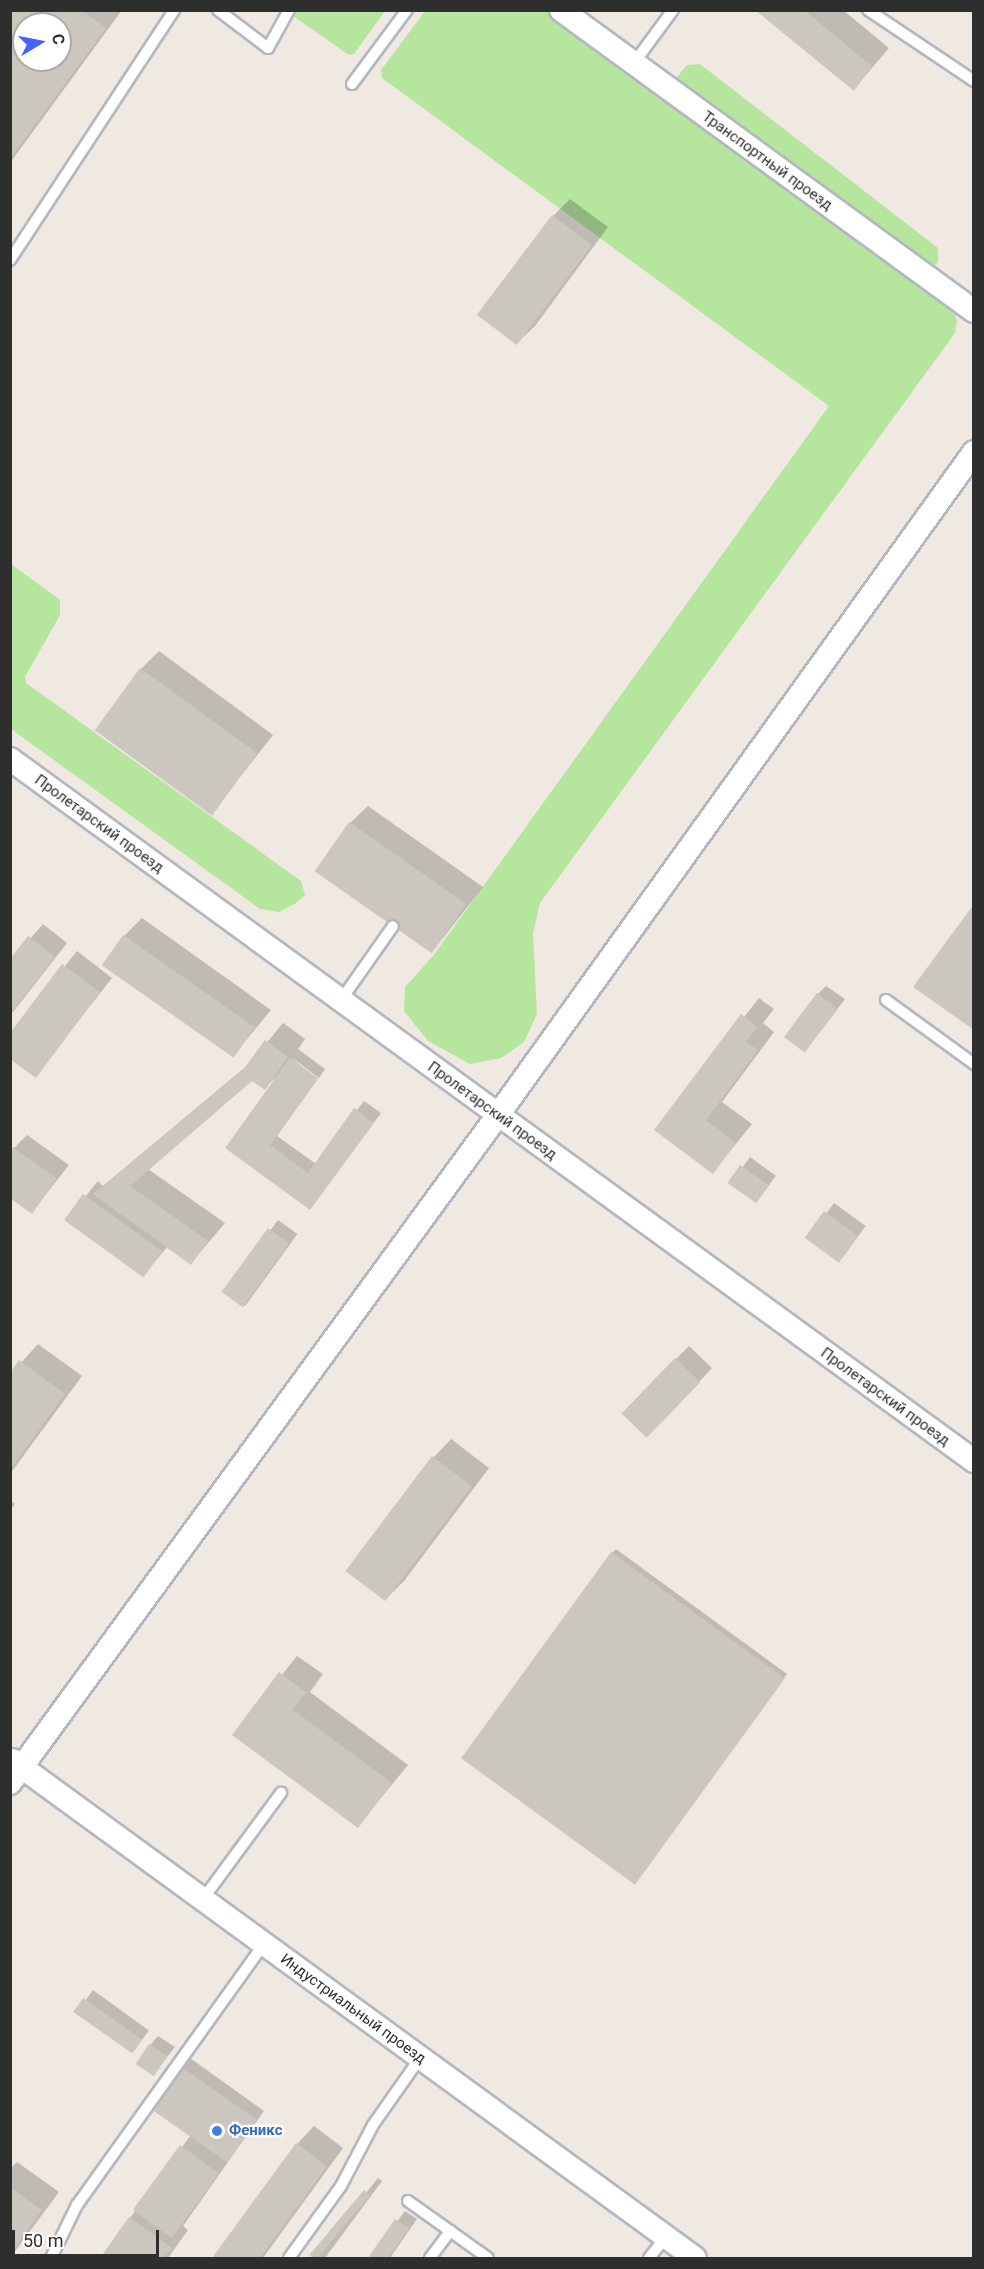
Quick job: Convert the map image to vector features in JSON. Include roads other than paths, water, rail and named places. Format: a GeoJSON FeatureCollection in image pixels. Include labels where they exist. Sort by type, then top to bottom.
{"type":"FeatureCollection","features":[{"type":"Feature","properties":{"kind":"street","name":"Транспортный проезд"},"geometry":{"type":"LineString","coordinates":[[561,10],[974,311]]}},
{"type":"Feature","properties":{"kind":"street"},"geometry":{"type":"LineString","coordinates":[[14,1770],[498,1115],[974,452]]}},
{"type":"Feature","properties":{"kind":"street","name":"Пролетарский проезд"},"geometry":{"type":"LineString","coordinates":[[10,759],[974,1461]]}},
{"type":"Feature","properties":{"kind":"street","name":"Индустриальный проезд"},"geometry":{"type":"LineString","coordinates":[[14,1770],[203,1899],[695,2259]]}},
{"type":"Feature","properties":{"kind":"lane"},"geometry":{"type":"LineString","coordinates":[[10,260],[174,10]]}},
{"type":"Feature","properties":{"kind":"lane"},"geometry":{"type":"LineString","coordinates":[[218,10],[268,48],[289,10]]}},
{"type":"Feature","properties":{"kind":"lane"},"geometry":{"type":"LineString","coordinates":[[352,84],[407,10]]}},
{"type":"Feature","properties":{"kind":"lane"},"geometry":{"type":"LineString","coordinates":[[634,63],[673,10]]}},
{"type":"Feature","properties":{"kind":"lane"},"geometry":{"type":"LineString","coordinates":[[868,10],[974,81]]}},
{"type":"Feature","properties":{"kind":"lane"},"geometry":{"type":"LineString","coordinates":[[341,1000],[393,926]]}},
{"type":"Feature","properties":{"kind":"lane"},"geometry":{"type":"LineString","coordinates":[[886,1000],[974,1064]]}},
{"type":"Feature","properties":{"kind":"lane"},"geometry":{"type":"LineString","coordinates":[[203,1899],[281,1793]]}},
{"type":"Feature","properties":{"kind":"lane"},"geometry":{"type":"LineString","coordinates":[[51,2259],[76,2205],[264,1944]]}},
{"type":"Feature","properties":{"kind":"lane"},"geometry":{"type":"LineString","coordinates":[[289,2259],[341,2186],[373,2125],[420,2058]]}},
{"type":"Feature","properties":{"kind":"lane"},"geometry":{"type":"LineString","coordinates":[[408,2201],[488,2259]]}},
{"type":"Feature","properties":{"kind":"lane"},"geometry":{"type":"LineString","coordinates":[[430,2259],[450,2231]]}},
{"type":"Feature","properties":{"kind":"lane"},"geometry":{"type":"LineString","coordinates":[[649,2259],[666,2237]]}},
{"type":"Feature","properties":{"kind":"place","name":"Феникс"},"geometry":{"type":"Point","coordinates":[217,2131]}}]}
